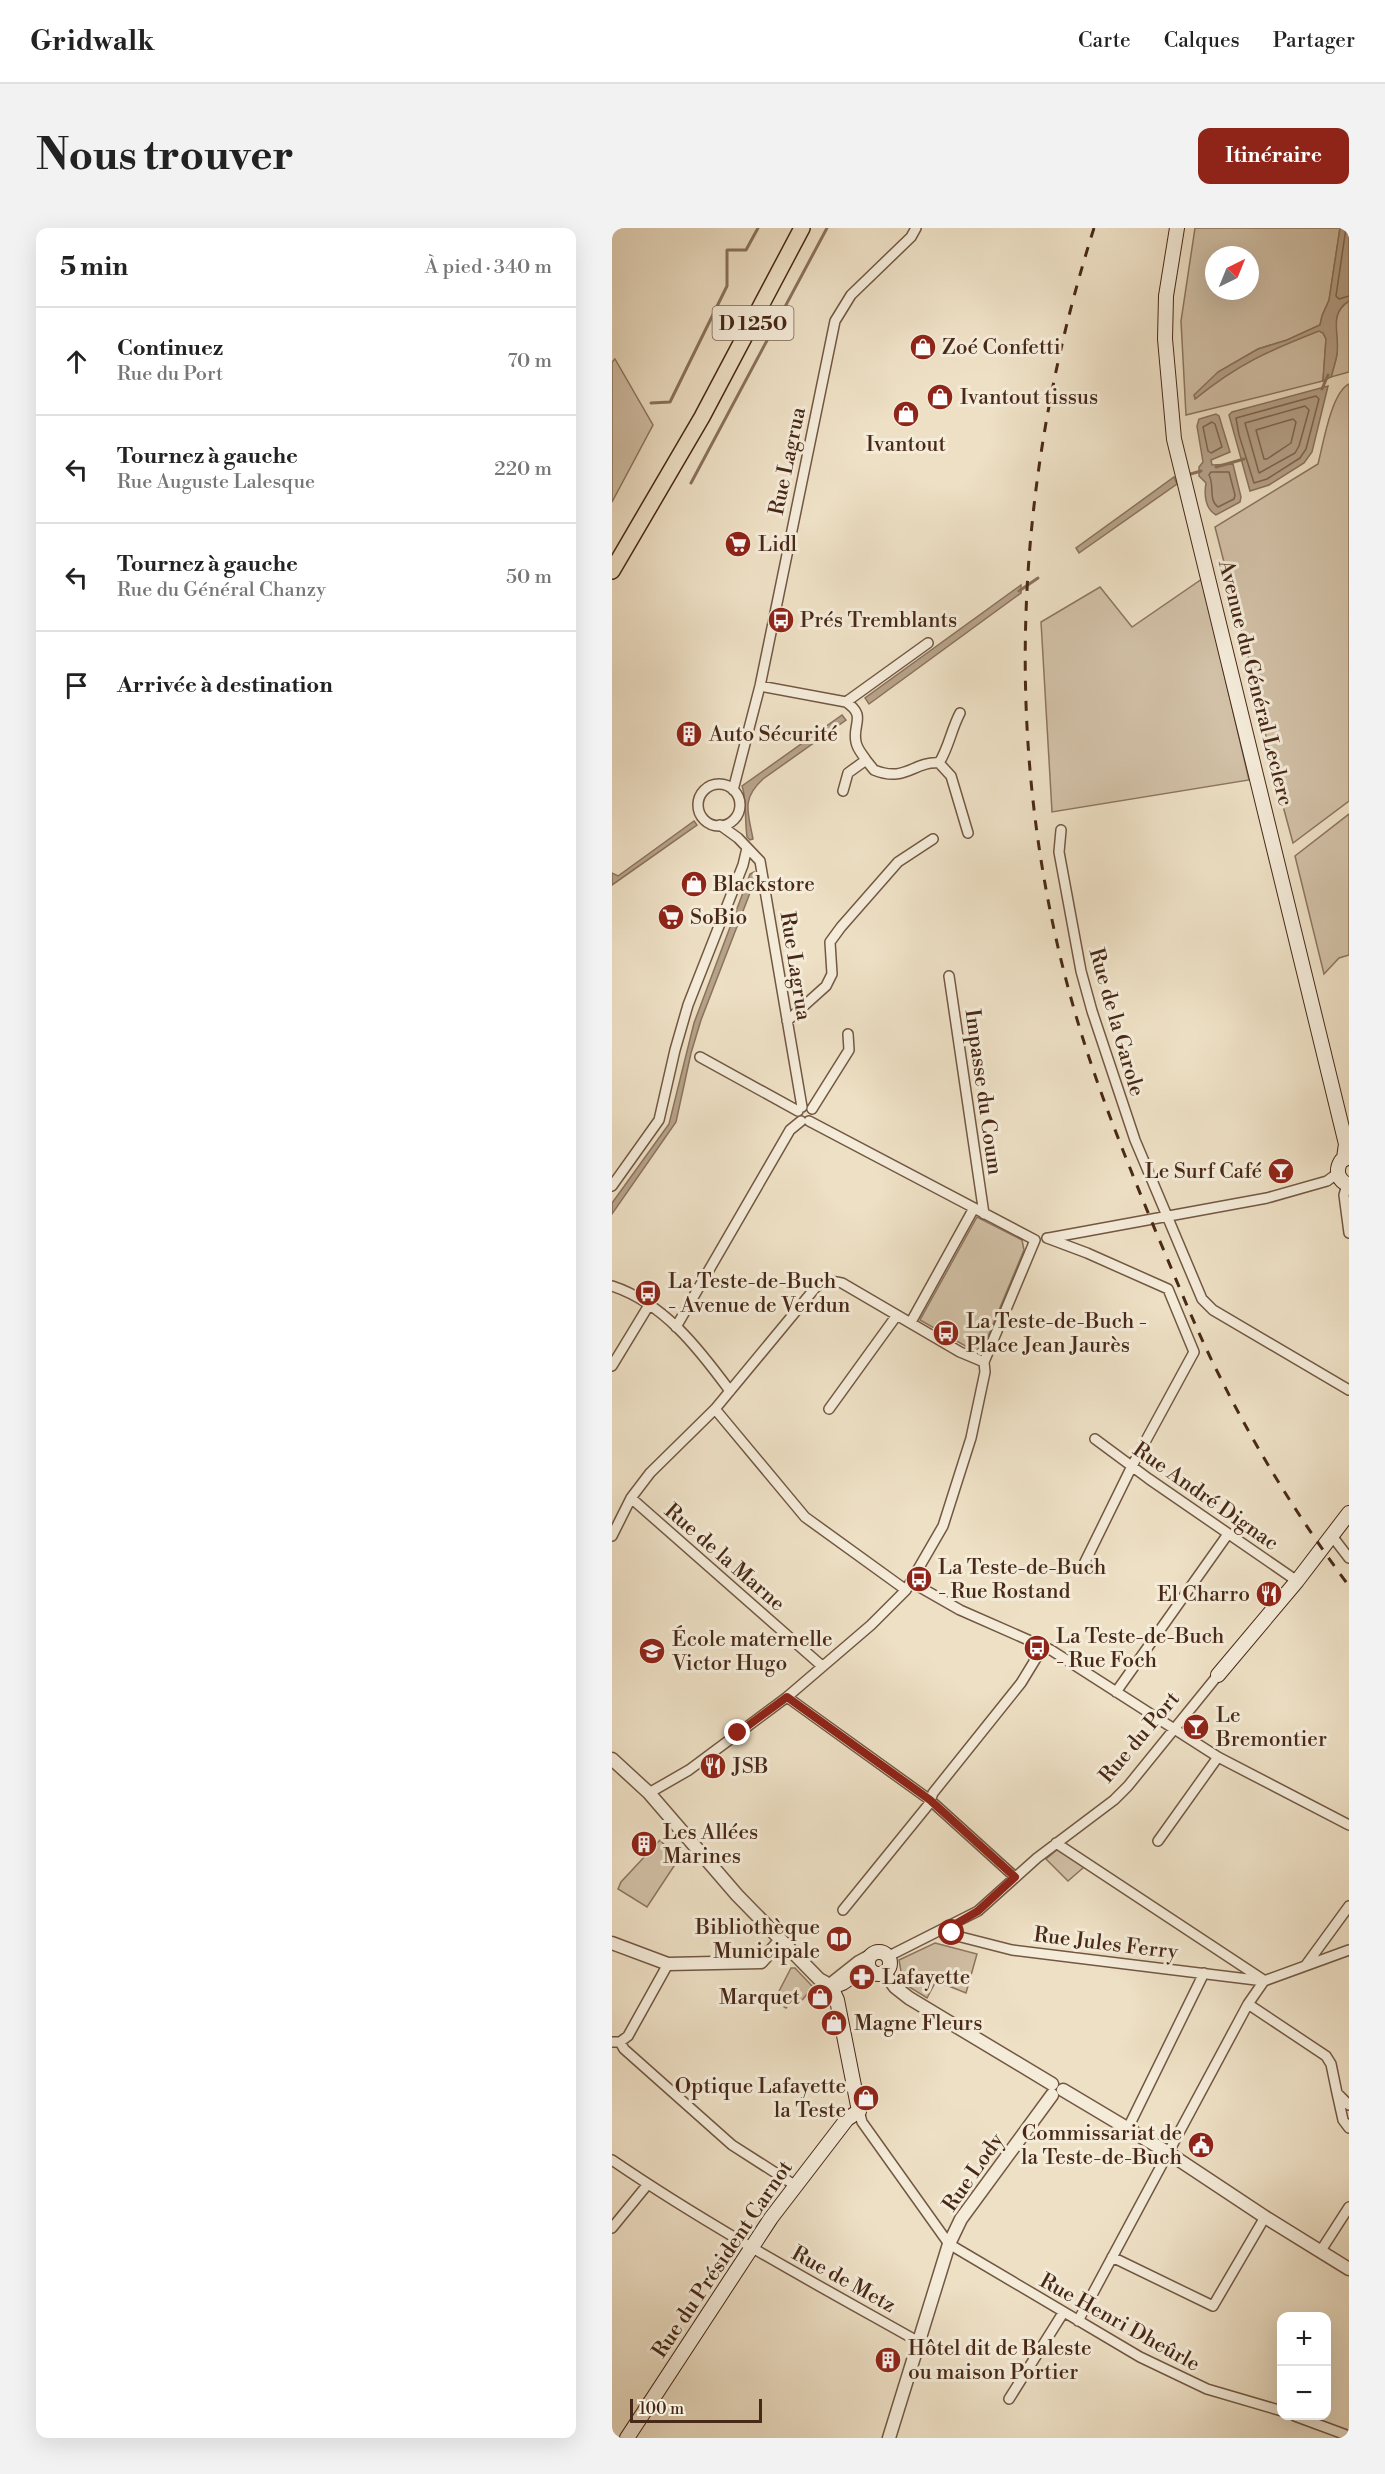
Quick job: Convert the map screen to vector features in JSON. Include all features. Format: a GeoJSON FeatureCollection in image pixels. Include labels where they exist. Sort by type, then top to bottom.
{"type":"FeatureCollection","features":[{"type":"Feature","properties":{"kind":"main road","name":"D 1250"},"geometry":{"type":"LineString","coordinates":[[612,571],[713,397],[802,228]]}},
{"type":"Feature","properties":{"kind":"main road","name":"Avenue du Général Leclerc"},"geometry":{"type":"LineString","coordinates":[[1178,228],[1166,296],[1165,339],[1174,439],[1347,1151]]}},
{"type":"Feature","properties":{"kind":"main road"},"geometry":{"type":"LineString","coordinates":[[612,565],[635,533]]}},
{"type":"Feature","properties":{"kind":"main road"},"geometry":{"type":"LineString","coordinates":[[1341,1181],[1339,1165],[1347,1151]]}},
{"type":"Feature","properties":{"kind":"main road","name":"Rue du Port"},"geometry":{"type":"LineString","coordinates":[[1218,1675],[1297,1581],[1349,1513]]}},
{"type":"Feature","properties":{"kind":"main road"},"geometry":{"type":"LineString","coordinates":[[859,2111],[837,2000],[830,1985],[842,1984],[879,1952],[887,1957],[889,1965],[884,1972],[874,1973],[869,1961]]}},
{"type":"Feature","properties":{"kind":"main road","name":"Rue du Président Carnot"},"geometry":{"type":"LineString","coordinates":[[627,2438],[751,2247],[847,2119],[859,2111]]}},
{"type":"Feature","properties":{"kind":"street","name":"Rue Lagrua"},"geometry":{"type":"LineString","coordinates":[[733,790],[759,686],[835,321],[851,295],[912,237],[916,228]]}},
{"type":"Feature","properties":{"kind":"street"},"geometry":{"type":"LineString","coordinates":[[846,702],[928,643]]}},
{"type":"Feature","properties":{"kind":"street"},"geometry":{"type":"LineString","coordinates":[[759,686],[846,702],[853,707],[858,714],[856,741],[874,770],[896,775],[906,773],[928,762],[939,763],[951,776],[968,833]]}},
{"type":"Feature","properties":{"kind":"street"},"geometry":{"type":"LineString","coordinates":[[939,763],[947,750],[954,724],[960,713]]}},
{"type":"Feature","properties":{"kind":"street"},"geometry":{"type":"LineString","coordinates":[[843,791],[848,773],[866,760]]}},
{"type":"Feature","properties":{"kind":"street"},"geometry":{"type":"LineString","coordinates":[[718,784],[726,785],[733,790],[740,805],[735,818],[729,823],[720,825],[707,822],[699,812],[698,803],[704,790],[718,784],[740,766]]}},
{"type":"Feature","properties":{"kind":"street"},"geometry":{"type":"LineString","coordinates":[[735,818],[738,838]]}},
{"type":"Feature","properties":{"kind":"street","name":"Rue Lagrua"},"geometry":{"type":"LineString","coordinates":[[720,825],[738,838],[760,861],[802,1115]]}},
{"type":"Feature","properties":{"kind":"street","name":"Rue de la Garole"},"geometry":{"type":"LineString","coordinates":[[1061,830],[1059,852],[1083,981],[1124,1111],[1202,1299],[1207,1305],[1349,1390]]}},
{"type":"Feature","properties":{"kind":"street"},"geometry":{"type":"LineString","coordinates":[[786,1021],[826,986],[832,974],[830,942],[841,927],[898,862],[933,839]]}},
{"type":"Feature","properties":{"kind":"street"},"geometry":{"type":"LineString","coordinates":[[612,1185],[659,1120],[688,1005],[747,848]]}},
{"type":"Feature","properties":{"kind":"street","name":"Impasse du Coum"},"geometry":{"type":"LineString","coordinates":[[949,976],[984,1214]]}},
{"type":"Feature","properties":{"kind":"street"},"geometry":{"type":"LineString","coordinates":[[676,1327],[790,1130],[808,1106],[812,1109],[849,1050],[848,1034]]}},
{"type":"Feature","properties":{"kind":"street"},"geometry":{"type":"LineString","coordinates":[[700,1056],[802,1115],[1035,1240],[1169,1217],[1341,1181],[1349,1233]]}},
{"type":"Feature","properties":{"kind":"street"},"geometry":{"type":"LineString","coordinates":[[910,1322],[974,1208]]}},
{"type":"Feature","properties":{"kind":"street"},"geometry":{"type":"LineString","coordinates":[[1047,1238],[1168,1289],[1194,1352],[1132,1466],[1082,1568]]}},
{"type":"Feature","properties":{"kind":"street"},"geometry":{"type":"LineString","coordinates":[[650,1793],[689,1770],[787,1697],[871,1625],[908,1586],[943,1526],[961,1476],[971,1438],[985,1371],[984,1362],[1035,1240]]}},
{"type":"Feature","properties":{"kind":"street"},"geometry":{"type":"LineString","coordinates":[[612,1536],[631,1498],[650,1473],[715,1409],[816,1287],[823,1283],[828,1281],[842,1283],[960,1352],[984,1362]]}},
{"type":"Feature","properties":{"kind":"street"},"geometry":{"type":"LineString","coordinates":[[612,1286],[634,1295],[676,1327],[698,1348],[730,1391]]}},
{"type":"Feature","properties":{"kind":"street"},"geometry":{"type":"LineString","coordinates":[[612,1366],[649,1305]]}},
{"type":"Feature","properties":{"kind":"street"},"geometry":{"type":"LineString","coordinates":[[829,1409],[897,1315]]}},
{"type":"Feature","properties":{"kind":"street"},"geometry":{"type":"LineString","coordinates":[[715,1409],[806,1517],[908,1586],[1043,1647],[1218,1757],[1349,1825]]}},
{"type":"Feature","properties":{"kind":"street","name":"Rue André Dignac"},"geometry":{"type":"LineString","coordinates":[[1095,1439],[1297,1581]]}},
{"type":"Feature","properties":{"kind":"street","name":"Rue de la Marne"},"geometry":{"type":"LineString","coordinates":[[631,1498],[822,1666]]}},
{"type":"Feature","properties":{"kind":"street"},"geometry":{"type":"LineString","coordinates":[[1116,1692],[1228,1533]]}},
{"type":"Feature","properties":{"kind":"street"},"geometry":{"type":"LineString","coordinates":[[1332,1536],[1349,1558]]}},
{"type":"Feature","properties":{"kind":"street"},"geometry":{"type":"LineString","coordinates":[[843,1910],[929,1804],[1021,1683],[1043,1647]]}},
{"type":"Feature","properties":{"kind":"street","name":"Rue du Port"},"geometry":{"type":"LineString","coordinates":[[887,1957],[947,1929],[978,1911],[1056,1843],[1114,1800],[1128,1786],[1218,1675]]}},
{"type":"Feature","properties":{"kind":"street"},"geometry":{"type":"LineString","coordinates":[[787,1697],[930,1800],[1015,1877]]}},
{"type":"Feature","properties":{"kind":"street"},"geometry":{"type":"LineString","coordinates":[[1158,1841],[1218,1757]]}},
{"type":"Feature","properties":{"kind":"street"},"geometry":{"type":"LineString","coordinates":[[612,1759],[650,1793],[736,1895],[780,1941],[819,1979],[830,1985]]}},
{"type":"Feature","properties":{"kind":"street"},"geometry":{"type":"LineString","coordinates":[[1056,1843],[1264,1981]]}},
{"type":"Feature","properties":{"kind":"street"},"geometry":{"type":"LineString","coordinates":[[1306,1965],[1349,1906]]}},
{"type":"Feature","properties":{"kind":"street","name":"Rue Jules Ferry"},"geometry":{"type":"LineString","coordinates":[[947,1929],[957,1936],[1012,1950],[1264,1981]]}},
{"type":"Feature","properties":{"kind":"street"},"geometry":{"type":"LineString","coordinates":[[612,1943],[668,1964],[761,1962],[780,1941]]}},
{"type":"Feature","properties":{"kind":"street"},"geometry":{"type":"LineString","coordinates":[[1078,2320],[1248,2004],[1264,1981],[1349,1950]]}},
{"type":"Feature","properties":{"kind":"street"},"geometry":{"type":"LineString","coordinates":[[668,1964],[628,2036],[616,2042],[732,2145],[796,2186]]}},
{"type":"Feature","properties":{"kind":"street"},"geometry":{"type":"LineString","coordinates":[[884,1972],[895,1987],[909,1998],[1056,2090],[1128,2128],[1167,2152],[1349,2269]]}},
{"type":"Feature","properties":{"kind":"street"},"geometry":{"type":"LineString","coordinates":[[1128,2128],[1204,1973]]}},
{"type":"Feature","properties":{"kind":"street"},"geometry":{"type":"LineString","coordinates":[[1248,2004],[1326,2056],[1331,2064],[1343,2120],[1349,2128]]}},
{"type":"Feature","properties":{"kind":"street","name":"Rue Lody"},"geometry":{"type":"LineString","coordinates":[[890,2438],[949,2244],[961,2220],[1056,2090]]}},
{"type":"Feature","properties":{"kind":"street"},"geometry":{"type":"LineString","coordinates":[[1337,2093],[1349,2105]]}},
{"type":"Feature","properties":{"kind":"street"},"geometry":{"type":"LineString","coordinates":[[859,2111],[862,2122],[949,2244]]}},
{"type":"Feature","properties":{"kind":"street","name":"Rue de Metz"},"geometry":{"type":"LineString","coordinates":[[612,2160],[751,2247],[920,2342]]}},
{"type":"Feature","properties":{"kind":"street"},"geometry":{"type":"LineString","coordinates":[[612,2228],[648,2184]]}},
{"type":"Feature","properties":{"kind":"street"},"geometry":{"type":"LineString","coordinates":[[1320,2252],[1349,2207]]}},
{"type":"Feature","properties":{"kind":"street"},"geometry":{"type":"LineString","coordinates":[[1112,2257],[1212,2306],[1265,2217]]}},
{"type":"Feature","properties":{"kind":"street","name":"Rue Henri Dheûrle"},"geometry":{"type":"LineString","coordinates":[[949,2244],[1140,2357],[1207,2390],[1277,2411]]}},
{"type":"Feature","properties":{"kind":"street"},"geometry":{"type":"LineString","coordinates":[[1009,2399],[1063,2313]]}},
{"type":"Feature","properties":{"kind":"street"},"geometry":{"type":"LineString","coordinates":[[1308,2420],[1349,2436]]}},
{"type":"Feature","properties":{"kind":"shaded area"},"geometry":{"type":"Polygon","coordinates":[[[1195,228],[1340,228],[1329,300],[1320,325],[1287,340],[1258,349],[1218,372],[1195,399],[1225,376],[1254,359],[1319,330],[1326,339],[1323,381],[1186,415],[1181,321],[1195,228]]]}},
{"type":"Feature","properties":{"kind":"shaded area"},"geometry":{"type":"Polygon","coordinates":[[[1349,301],[1349,372],[1331,377],[1337,354],[1337,318],[1343,306],[1349,301]]]}},
{"type":"Feature","properties":{"kind":"shaded area"},"geometry":{"type":"Polygon","coordinates":[[[615,359],[653,425],[612,502],[612,362],[615,359]]]}},
{"type":"Feature","properties":{"kind":"shaded area"},"geometry":{"type":"Polygon","coordinates":[[[1349,384],[1349,801],[1293,843],[1215,527],[1318,464],[1333,408],[1343,389],[1349,384]]]}},
{"type":"Feature","properties":{"kind":"shaded area"},"geometry":{"type":"Polygon","coordinates":[[[1202,579],[1249,780],[1052,812],[1041,622],[1100,587],[1132,627],[1202,579]]]}},
{"type":"Feature","properties":{"kind":"shaded area"},"geometry":{"type":"Polygon","coordinates":[[[1349,814],[1349,955],[1339,958],[1324,974],[1295,856],[1349,814]]]}},
{"type":"Feature","properties":{"kind":"shaded area"},"geometry":{"type":"Polygon","coordinates":[[[977,1217],[1022,1240],[1024,1250],[984,1346],[974,1351],[920,1320],[977,1217]]]}},
{"type":"Feature","properties":{"kind":"shaded area"},"geometry":{"type":"Polygon","coordinates":[[[660,1840],[678,1860],[647,1907],[618,1889],[621,1882],[660,1840]]]}},
{"type":"Feature","properties":{"kind":"shaded area"},"geometry":{"type":"Polygon","coordinates":[[[1059,1848],[1084,1867],[1068,1881],[1046,1859],[1059,1848]]]}},
{"type":"Feature","properties":{"kind":"shaded area"},"geometry":{"type":"Polygon","coordinates":[[[935,1943],[977,1954],[966,1993],[936,1981],[927,1998],[903,1983],[899,1960],[935,1943]]]}},
{"type":"Feature","properties":{"kind":"shaded area"},"geometry":{"type":"Polygon","coordinates":[[[791,1968],[795,1968],[813,1987],[798,2005],[792,2001],[786,2008],[774,2001],[791,1968]]]}},
{"type":"Feature","properties":{"kind":"water"},"geometry":{"type":"Polygon","coordinates":[[[1340,228],[1349,228],[1349,301],[1343,306],[1337,318],[1338,346],[1331,377],[1323,381],[1326,339],[1319,331],[1254,359],[1225,376],[1195,399],[1194,395],[1218,372],[1258,349],[1287,340],[1320,325],[1329,300],[1340,228]]]}},
{"type":"Feature","properties":{"kind":"water"},"geometry":{"type":"Polygon","coordinates":[[[1328,386],[1312,452],[1304,463],[1269,485],[1250,491],[1229,415],[1232,412],[1328,386]]]}},
{"type":"Feature","properties":{"kind":"water"},"geometry":{"type":"Polygon","coordinates":[[[1216,414],[1219,416],[1230,452],[1211,460],[1212,465],[1233,464],[1241,497],[1240,502],[1216,515],[1207,505],[1206,483],[1199,476],[1199,467],[1203,462],[1197,426],[1199,419],[1216,414]]]}},
{"type":"Feature","properties":{"kind":"water"},"geometry":{"type":"Polygon","coordinates":[[[1174,477],[1177,484],[1079,553],[1076,548],[1174,477]]]}},
{"type":"Feature","properties":{"kind":"water"},"geometry":{"type":"Polygon","coordinates":[[[1021,585],[1021,593],[869,704],[865,698],[1021,585]]]}},
{"type":"Feature","properties":{"kind":"water"},"geometry":{"type":"Polygon","coordinates":[[[842,715],[846,720],[756,786],[751,793],[748,806],[753,839],[750,840],[747,837],[742,786],[842,715]]]}},
{"type":"Feature","properties":{"kind":"water"},"geometry":{"type":"Polygon","coordinates":[[[694,821],[697,825],[612,885],[612,873],[618,876],[694,821]]]}},
{"type":"Feature","properties":{"kind":"water"},"geometry":{"type":"Polygon","coordinates":[[[754,872],[755,880],[701,1020],[691,1053],[676,1122],[612,1214],[612,1203],[669,1124],[694,1023],[750,874],[754,872]]]}},
{"type":"Feature","properties":{"kind":"waterway"},"geometry":{"type":"LineString","coordinates":[[651,403],[670,402],[727,286],[727,250],[746,250],[758,228]]}},
{"type":"Feature","properties":{"kind":"waterway"},"geometry":{"type":"LineString","coordinates":[[691,483],[827,228]]}},
{"type":"Feature","properties":{"kind":"waterway"},"geometry":{"type":"LineString","coordinates":[[1322,389],[1328,375]]}},
{"type":"Feature","properties":{"kind":"waterway"},"geometry":{"type":"LineString","coordinates":[[1216,467],[1244,459]]}},
{"type":"Feature","properties":{"kind":"waterway"},"geometry":{"type":"LineString","coordinates":[[1187,475],[1201,471]]}},
{"type":"Feature","properties":{"kind":"waterway"},"geometry":{"type":"LineString","coordinates":[[1019,591],[1038,578]]}},
{"type":"Feature","properties":{"kind":"railway"},"geometry":{"type":"LineString","coordinates":[[1094,228],[1067,324],[1046,421],[1033,519],[1026,617],[1026,715],[1035,814],[1050,912],[1074,1009],[1102,1094],[1156,1232],[1195,1323],[1234,1405],[1264,1458],[1313,1536],[1349,1586]]}},
{"type":"Feature","properties":{"kind":"place","name":"Zoé Confetti"},"geometry":{"type":"Point","coordinates":[923,347]}},
{"type":"Feature","properties":{"kind":"place","name":"Ivantout tissus"},"geometry":{"type":"Point","coordinates":[940,397]}},
{"type":"Feature","properties":{"kind":"place","name":"Ivantout"},"geometry":{"type":"Point","coordinates":[906,414]}},
{"type":"Feature","properties":{"kind":"place","name":"Lidl"},"geometry":{"type":"Point","coordinates":[738,544]}},
{"type":"Feature","properties":{"kind":"place","name":"Prés Tremblants"},"geometry":{"type":"Point","coordinates":[781,620]}},
{"type":"Feature","properties":{"kind":"place","name":"Auto Sécurité"},"geometry":{"type":"Point","coordinates":[689,734]}},
{"type":"Feature","properties":{"kind":"place","name":"Blackstore"},"geometry":{"type":"Point","coordinates":[694,884]}},
{"type":"Feature","properties":{"kind":"place","name":"SoBio"},"geometry":{"type":"Point","coordinates":[671,917]}},
{"type":"Feature","properties":{"kind":"place","name":"Le Surf Café"},"geometry":{"type":"Point","coordinates":[1281,1171]}},
{"type":"Feature","properties":{"kind":"place","name":"La Teste-de-Buch - Avenue de Verdun"},"geometry":{"type":"Point","coordinates":[648,1293]}},
{"type":"Feature","properties":{"kind":"place","name":"La Teste-de-Buch - Place Jean Jaurès"},"geometry":{"type":"Point","coordinates":[946,1333]}},
{"type":"Feature","properties":{"kind":"place","name":"La Teste-de-Buch - Rue Rostand"},"geometry":{"type":"Point","coordinates":[919,1579]}},
{"type":"Feature","properties":{"kind":"place","name":"El Charro"},"geometry":{"type":"Point","coordinates":[1269,1594]}},
{"type":"Feature","properties":{"kind":"place","name":"La Teste-de-Buch - Rue Foch"},"geometry":{"type":"Point","coordinates":[1037,1648]}},
{"type":"Feature","properties":{"kind":"place","name":"École maternelle Victor Hugo"},"geometry":{"type":"Point","coordinates":[652,1651]}},
{"type":"Feature","properties":{"kind":"place","name":"Le Bremontier"},"geometry":{"type":"Point","coordinates":[1196,1727]}},
{"type":"Feature","properties":{"kind":"place","name":"JSB"},"geometry":{"type":"Point","coordinates":[713,1766]}},
{"type":"Feature","properties":{"kind":"place","name":"Les Allées Marines"},"geometry":{"type":"Point","coordinates":[644,1844]}},
{"type":"Feature","properties":{"kind":"place","name":"Bibliothèque Municipale"},"geometry":{"type":"Point","coordinates":[839,1939]}},
{"type":"Feature","properties":{"kind":"place","name":"Lafayette"},"geometry":{"type":"Point","coordinates":[862,1977]}},
{"type":"Feature","properties":{"kind":"place","name":"Marquet"},"geometry":{"type":"Point","coordinates":[820,1997]}},
{"type":"Feature","properties":{"kind":"place","name":"Magne Fleurs"},"geometry":{"type":"Point","coordinates":[834,2023]}},
{"type":"Feature","properties":{"kind":"place","name":"Optique Lafayette la Teste"},"geometry":{"type":"Point","coordinates":[866,2098]}},
{"type":"Feature","properties":{"kind":"place","name":"Commissariat de la Teste-de-Buch"},"geometry":{"type":"Point","coordinates":[1201,2145]}},
{"type":"Feature","properties":{"kind":"place","name":"Hôtel dit de Baleste ou maison Portier"},"geometry":{"type":"Point","coordinates":[888,2360]}},
{"type":"Feature","properties":{"kind":"route"},"geometry":{"type":"LineString","coordinates":[[738,1733],[787,1697],[930,1800],[1015,1877],[978,1911],[947,1929],[952,1933]]}}]}
